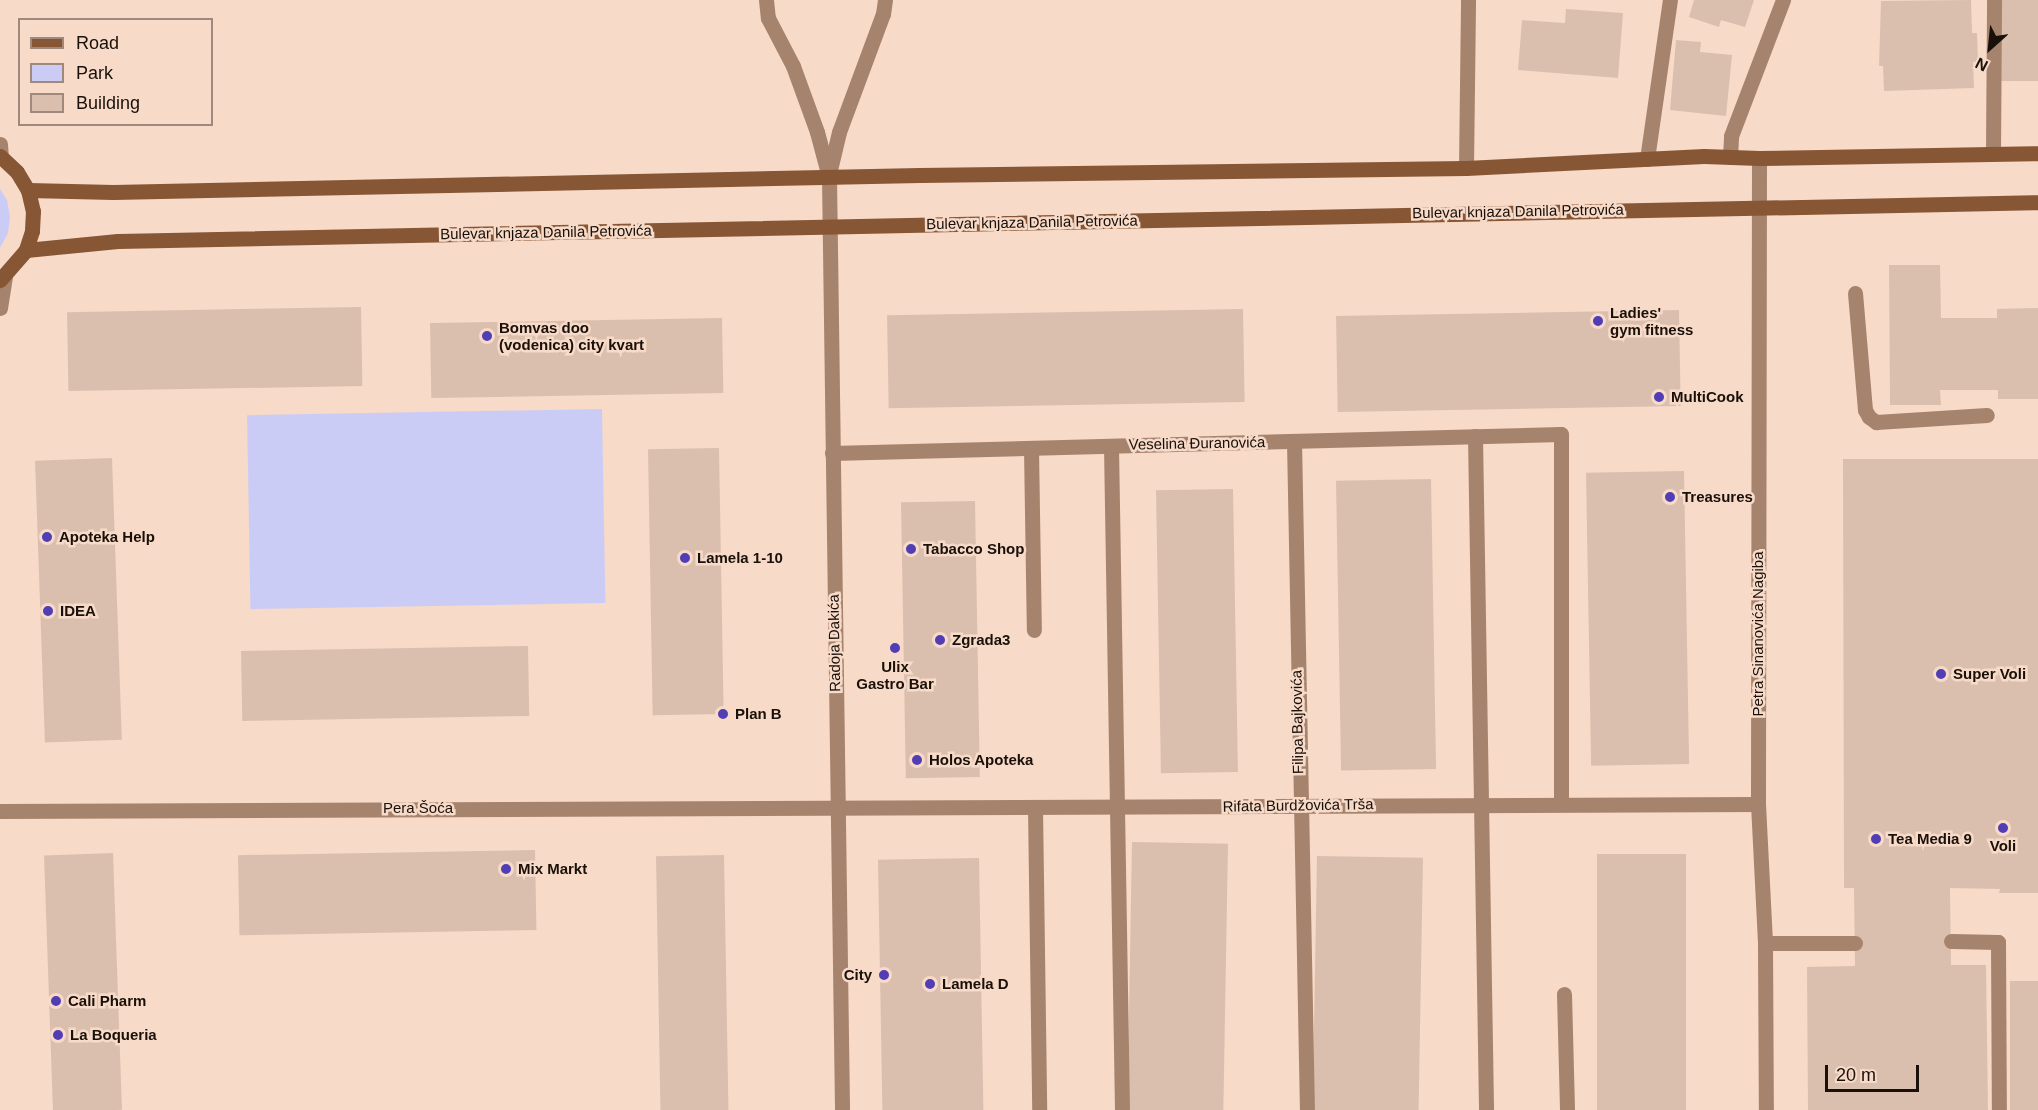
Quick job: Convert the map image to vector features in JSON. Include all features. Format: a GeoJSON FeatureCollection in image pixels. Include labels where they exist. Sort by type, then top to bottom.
{"type":"FeatureCollection","features":[{"type":"Feature","properties":{"kind":"main road"},"geometry":{"type":"LineString","coordinates":[[0,152],[17,172],[28,190],[33,211],[32,231],[26,250],[2,278]]}},
{"type":"Feature","properties":{"kind":"main road"},"geometry":{"type":"LineString","coordinates":[[28,190],[113,192],[829,177],[1466,168],[1647,159],[2038,153]]}},
{"type":"Feature","properties":{"kind":"main road","name":"Bulevar knjaza Danila Petrovića"},"geometry":{"type":"LineString","coordinates":[[26,250],[118,242],[830,225],[2038,202]]}},
{"type":"Feature","properties":{"kind":"street"},"geometry":{"type":"LineString","coordinates":[[829,177],[839,132],[883,14],[885,0]]}},
{"type":"Feature","properties":{"kind":"street"},"geometry":{"type":"LineString","coordinates":[[1466,168],[1468,0]]}},
{"type":"Feature","properties":{"kind":"street"},"geometry":{"type":"LineString","coordinates":[[1647,159],[1670,0]]}},
{"type":"Feature","properties":{"kind":"street"},"geometry":{"type":"LineString","coordinates":[[1730,157],[1731,136],[1783,0]]}},
{"type":"Feature","properties":{"kind":"street"},"geometry":{"type":"LineString","coordinates":[[1992,153],[1994,0]]}},
{"type":"Feature","properties":{"kind":"street"},"geometry":{"type":"LineString","coordinates":[[765,1],[768,18],[793,66],[805,99],[829,177]]}},
{"type":"Feature","properties":{"kind":"street","name":"Petra Sinanovića Nagiba"},"geometry":{"type":"LineString","coordinates":[[1759,159],[1758,804],[1765,944],[1766,1110]]}},
{"type":"Feature","properties":{"kind":"street","name":"Radoja Dakića"},"geometry":{"type":"LineString","coordinates":[[829,177],[842,1110]]}},
{"type":"Feature","properties":{"kind":"street"},"geometry":{"type":"LineString","coordinates":[[0,308],[2,278]]}},
{"type":"Feature","properties":{"kind":"street"},"geometry":{"type":"LineString","coordinates":[[1854,293],[1865,410],[1869,417],[1876,422],[1987,414]]}},
{"type":"Feature","properties":{"kind":"street","name":"Veselina Đuranovića"},"geometry":{"type":"LineString","coordinates":[[832,453],[1562,434],[1561,804]]}},
{"type":"Feature","properties":{"kind":"street"},"geometry":{"type":"LineString","coordinates":[[1475,436],[1486,1110]]}},
{"type":"Feature","properties":{"kind":"street","name":"Filipa Bajkovića"},"geometry":{"type":"LineString","coordinates":[[1294,441],[1299,806],[1307,1110]]}},
{"type":"Feature","properties":{"kind":"street"},"geometry":{"type":"LineString","coordinates":[[1111,446],[1119,807],[1122,1110]]}},
{"type":"Feature","properties":{"kind":"street"},"geometry":{"type":"LineString","coordinates":[[1031,448],[1034,630]]}},
{"type":"Feature","properties":{"kind":"street","name":"Rifata Burdžovića Trša"},"geometry":{"type":"LineString","coordinates":[[837,808],[1758,804]]}},
{"type":"Feature","properties":{"kind":"street"},"geometry":{"type":"LineString","coordinates":[[1035,807],[1039,1110]]}},
{"type":"Feature","properties":{"kind":"street","name":"Pera Šoća"},"geometry":{"type":"LineString","coordinates":[[0,811],[837,808]]}},
{"type":"Feature","properties":{"kind":"street"},"geometry":{"type":"LineString","coordinates":[[1951,941],[1998,942],[1999,1110]]}},
{"type":"Feature","properties":{"kind":"street"},"geometry":{"type":"LineString","coordinates":[[1765,944],[1855,943]]}},
{"type":"Feature","properties":{"kind":"street"},"geometry":{"type":"LineString","coordinates":[[1564,994],[1566,1110]]}},
{"type":"Feature","properties":{"kind":"green space"},"geometry":{"type":"Polygon","coordinates":[[[0,189],[7,200],[10,217],[8,233],[0,248],[0,189]]]}},
{"type":"Feature","properties":{"kind":"green space"},"geometry":{"type":"Polygon","coordinates":[[[602,409],[605,603],[250,609],[247,415],[602,409]]]}},
{"type":"Feature","properties":{"kind":"building"},"geometry":{"type":"Polygon","coordinates":[[[1694,0],[1754,0],[1745,27],[1721,20],[1719,27],[1689,17],[1694,0]]]}},
{"type":"Feature","properties":{"kind":"building"},"geometry":{"type":"Polygon","coordinates":[[[1971,0],[1972,33],[1977,33],[1978,62],[1973,62],[1974,88],[1884,91],[1883,66],[1879,66],[1881,1],[1971,0]]]}},
{"type":"Feature","properties":{"kind":"building"},"geometry":{"type":"Polygon","coordinates":[[[1997,0],[2038,0],[2038,81],[1997,81],[1997,0]]]}},
{"type":"Feature","properties":{"kind":"building"},"geometry":{"type":"Polygon","coordinates":[[[1566,9],[1623,13],[1618,78],[1518,70],[1522,20],[1565,23],[1566,9]]]}},
{"type":"Feature","properties":{"kind":"building"},"geometry":{"type":"Polygon","coordinates":[[[1676,40],[1701,42],[1700,52],[1732,55],[1726,116],[1670,110],[1676,40]]]}},
{"type":"Feature","properties":{"kind":"building"},"geometry":{"type":"Polygon","coordinates":[[[1889,265],[1940,265],[1941,318],[1997,318],[1997,309],[2038,308],[2038,399],[1998,399],[1998,390],[1940,390],[1941,405],[1890,405],[1889,265]]]}},
{"type":"Feature","properties":{"kind":"building"},"geometry":{"type":"Polygon","coordinates":[[[361,307],[362,386],[68,391],[67,312],[361,307]]]}},
{"type":"Feature","properties":{"kind":"building"},"geometry":{"type":"Polygon","coordinates":[[[1243,309],[1245,402],[889,408],[887,315],[1243,309]]]}},
{"type":"Feature","properties":{"kind":"building"},"geometry":{"type":"Polygon","coordinates":[[[1679,310],[1681,406],[1338,412],[1336,316],[1679,310]]]}},
{"type":"Feature","properties":{"kind":"building"},"geometry":{"type":"Polygon","coordinates":[[[722,318],[723,393],[431,398],[430,323],[722,318]]]}},
{"type":"Feature","properties":{"kind":"building","name":"Lamela 1-10"},"geometry":{"type":"Polygon","coordinates":[[[719,448],[724,714],[653,715],[648,449],[719,448]]]}},
{"type":"Feature","properties":{"kind":"building"},"geometry":{"type":"Polygon","coordinates":[[[112,458],[122,740],[45,743],[35,461],[112,458]]]}},
{"type":"Feature","properties":{"kind":"building","name":"Super Voli"},"geometry":{"type":"Polygon","coordinates":[[[1843,459],[2038,459],[2038,893],[1999,893],[2000,889],[1950,888],[1951,965],[1986,965],[1988,1110],[1808,1110],[1807,967],[1855,966],[1854,888],[1844,888],[1843,459]]]}},
{"type":"Feature","properties":{"kind":"building"},"geometry":{"type":"Polygon","coordinates":[[[1684,471],[1689,764],[1591,766],[1586,473],[1684,471]]]}},
{"type":"Feature","properties":{"kind":"building"},"geometry":{"type":"Polygon","coordinates":[[[1431,479],[1436,769],[1341,771],[1336,481],[1431,479]]]}},
{"type":"Feature","properties":{"kind":"building"},"geometry":{"type":"Polygon","coordinates":[[[1233,489],[1238,772],[1161,773],[1156,490],[1233,489]]]}},
{"type":"Feature","properties":{"kind":"building","name":"Zgrada3"},"geometry":{"type":"Polygon","coordinates":[[[975,501],[980,777],[906,778],[901,502],[975,501]]]}},
{"type":"Feature","properties":{"kind":"building"},"geometry":{"type":"Polygon","coordinates":[[[528,646],[529,716],[242,721],[241,651],[528,646]]]}},
{"type":"Feature","properties":{"kind":"building"},"geometry":{"type":"Polygon","coordinates":[[[1132,842],[1228,844],[1223,1110],[1127,1110],[1132,842]]]}},
{"type":"Feature","properties":{"kind":"building"},"geometry":{"type":"Polygon","coordinates":[[[535,850],[536,930],[239,935],[238,855],[535,850]]]}},
{"type":"Feature","properties":{"kind":"building"},"geometry":{"type":"Polygon","coordinates":[[[113,853],[122,1110],[53,1110],[44,855],[113,853]]]}},
{"type":"Feature","properties":{"kind":"building"},"geometry":{"type":"Polygon","coordinates":[[[1597,854],[1686,854],[1686,1110],[1597,1110],[1597,854]]]}},
{"type":"Feature","properties":{"kind":"building"},"geometry":{"type":"Polygon","coordinates":[[[724,855],[728,1110],[660,1110],[656,856],[724,855]]]}},
{"type":"Feature","properties":{"kind":"building"},"geometry":{"type":"Polygon","coordinates":[[[1317,856],[1423,858],[1419,1110],[1313,1110],[1317,856]]]}},
{"type":"Feature","properties":{"kind":"building","name":"Lamela D"},"geometry":{"type":"Polygon","coordinates":[[[979,858],[983,1110],[882,1110],[878,860],[979,858]]]}},
{"type":"Feature","properties":{"kind":"building"},"geometry":{"type":"Polygon","coordinates":[[[2010,981],[2038,981],[2038,1110],[2010,1110],[2010,981]]]}},
{"type":"Feature","properties":{"kind":"place","name":"Ladies' gym fitness"},"geometry":{"type":"Point","coordinates":[1598,321]}},
{"type":"Feature","properties":{"kind":"place","name":"Bomvas doo (vodenica) city kvart"},"geometry":{"type":"Point","coordinates":[487,336]}},
{"type":"Feature","properties":{"kind":"place","name":"MultiCook"},"geometry":{"type":"Point","coordinates":[1659,397]}},
{"type":"Feature","properties":{"kind":"place","name":"Treasures"},"geometry":{"type":"Point","coordinates":[1670,497]}},
{"type":"Feature","properties":{"kind":"place","name":"Apoteka Help"},"geometry":{"type":"Point","coordinates":[47,537]}},
{"type":"Feature","properties":{"kind":"place","name":"Tabacco Shop"},"geometry":{"type":"Point","coordinates":[911,549]}},
{"type":"Feature","properties":{"kind":"place","name":"Lamela 1-10"},"geometry":{"type":"Point","coordinates":[685,558]}},
{"type":"Feature","properties":{"kind":"place","name":"IDEA"},"geometry":{"type":"Point","coordinates":[48,611]}},
{"type":"Feature","properties":{"kind":"place","name":"Zgrada3"},"geometry":{"type":"Point","coordinates":[940,640]}},
{"type":"Feature","properties":{"kind":"place","name":"Ulix Gastro Bar"},"geometry":{"type":"Point","coordinates":[895,648]}},
{"type":"Feature","properties":{"kind":"place","name":"Super Voli"},"geometry":{"type":"Point","coordinates":[1941,674]}},
{"type":"Feature","properties":{"kind":"place","name":"Plan B"},"geometry":{"type":"Point","coordinates":[723,714]}},
{"type":"Feature","properties":{"kind":"place","name":"Holos Apoteka"},"geometry":{"type":"Point","coordinates":[917,760]}},
{"type":"Feature","properties":{"kind":"place","name":"Voli"},"geometry":{"type":"Point","coordinates":[2003,828]}},
{"type":"Feature","properties":{"kind":"place","name":"Tea Media 9"},"geometry":{"type":"Point","coordinates":[1876,839]}},
{"type":"Feature","properties":{"kind":"place","name":"Mix Markt"},"geometry":{"type":"Point","coordinates":[506,869]}},
{"type":"Feature","properties":{"kind":"place","name":"City"},"geometry":{"type":"Point","coordinates":[884,975]}},
{"type":"Feature","properties":{"kind":"place","name":"Lamela D"},"geometry":{"type":"Point","coordinates":[930,984]}},
{"type":"Feature","properties":{"kind":"place","name":"Cali Pharm"},"geometry":{"type":"Point","coordinates":[56,1001]}},
{"type":"Feature","properties":{"kind":"place","name":"La Boqueria"},"geometry":{"type":"Point","coordinates":[58,1035]}}]}
